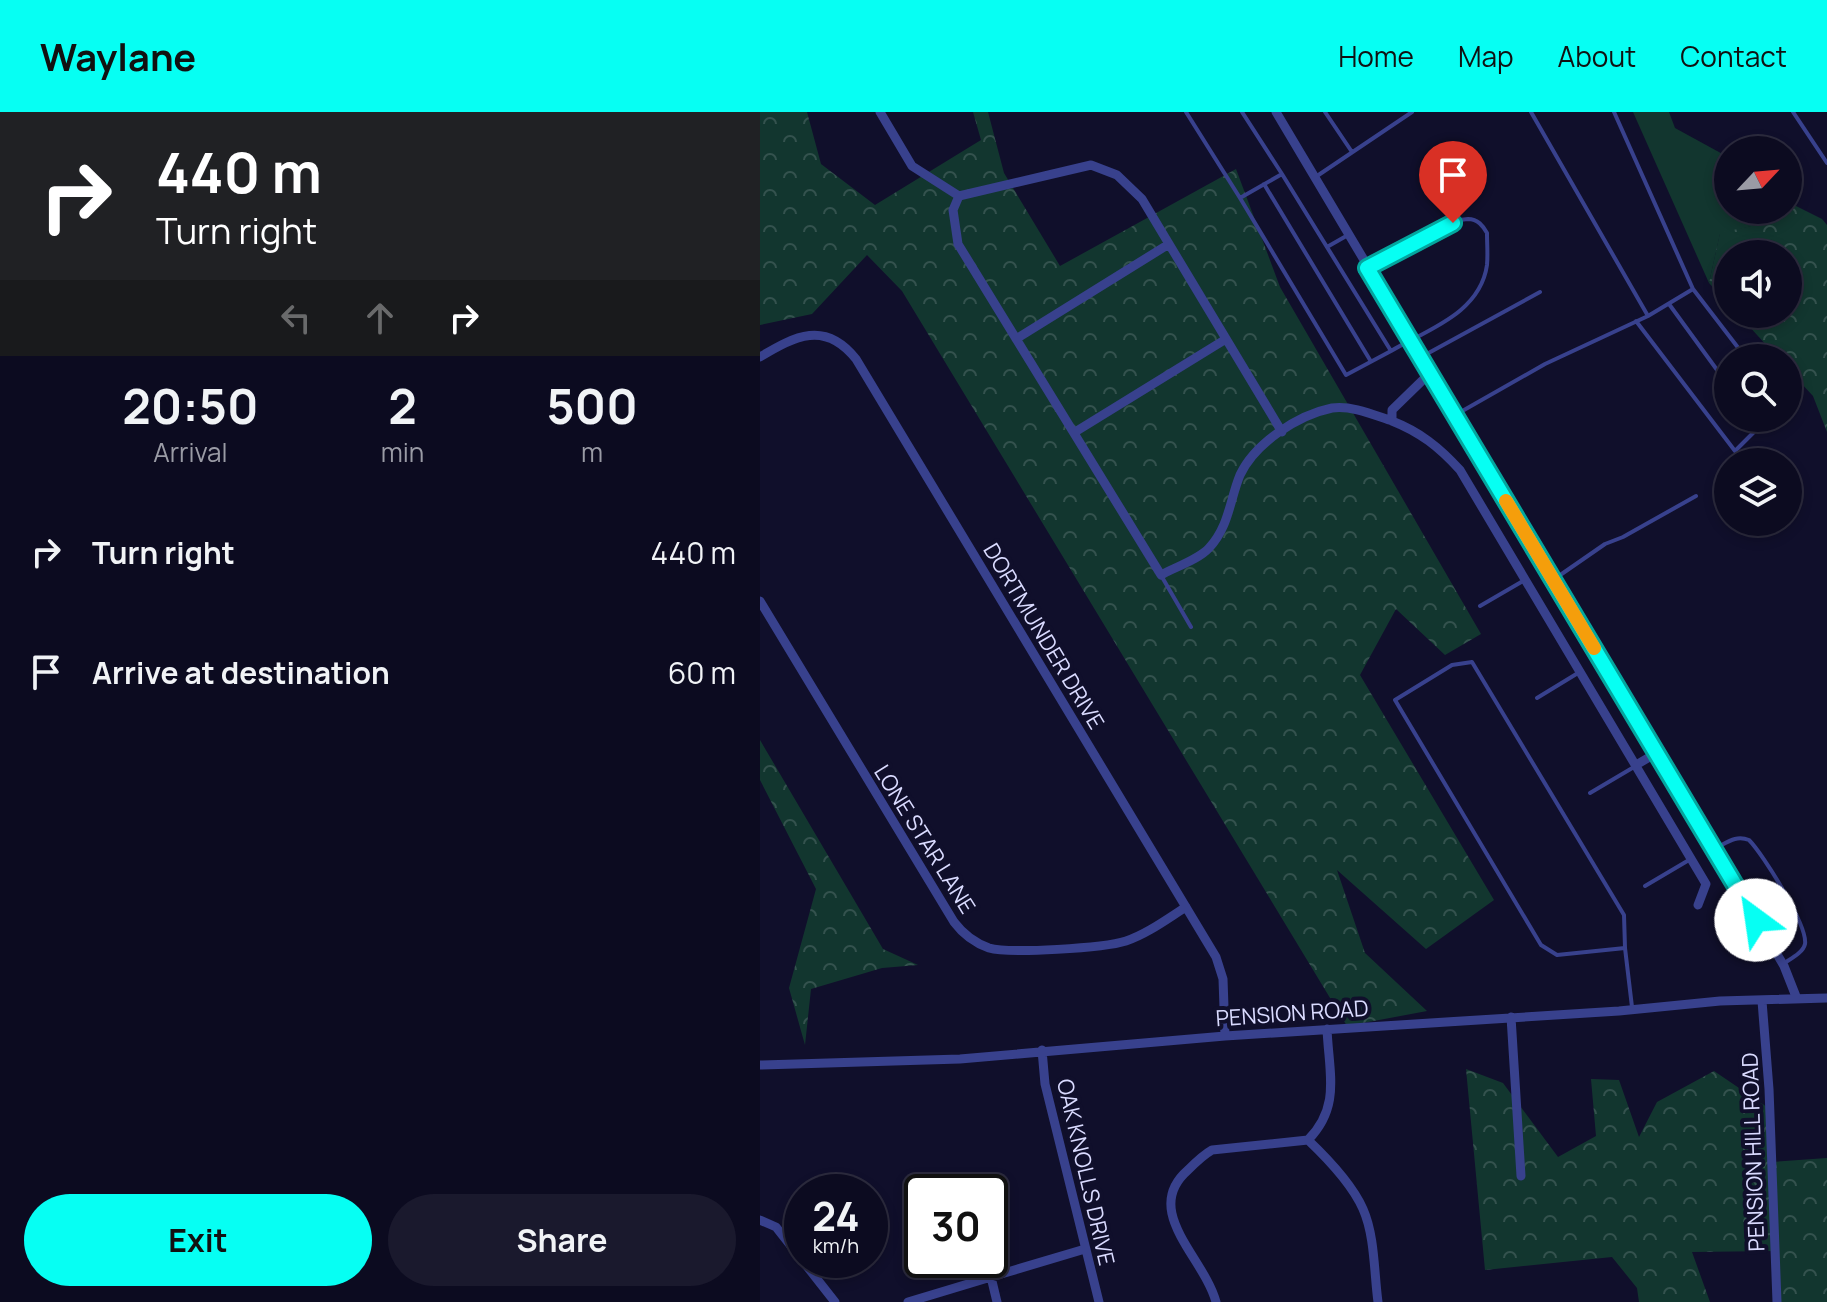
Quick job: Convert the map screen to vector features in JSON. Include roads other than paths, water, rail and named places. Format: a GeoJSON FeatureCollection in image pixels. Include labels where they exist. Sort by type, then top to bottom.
{"type":"FeatureCollection","features":[{"type":"Feature","properties":{"kind":"street"},"geometry":{"type":"LineString","coordinates":[[880,112],[912,166],[959,196],[1091,165],[1117,175],[1142,199],[1282,432]]}},
{"type":"Feature","properties":{"kind":"street"},"geometry":{"type":"LineString","coordinates":[[1276,112],[1783,964],[1797,999]]}},
{"type":"Feature","properties":{"kind":"street"},"geometry":{"type":"LineString","coordinates":[[959,196],[953,210],[958,244],[1161,575],[1208,549],[1233,504],[1240,476],[1249,461],[1266,442],[1306,417],[1334,408],[1362,411],[1414,430],[1439,447],[1460,470],[1706,884],[1698,905]]}},
{"type":"Feature","properties":{"kind":"street"},"geometry":{"type":"LineString","coordinates":[[1016,339],[1169,244]]}},
{"type":"Feature","properties":{"kind":"street","name":"DORTMUNDER DRIVE"},"geometry":{"type":"LineString","coordinates":[[760,357],[794,338],[808,335],[833,339],[848,349],[1221,969],[1225,1036]]}},
{"type":"Feature","properties":{"kind":"street"},"geometry":{"type":"LineString","coordinates":[[1075,432],[1226,339]]}},
{"type":"Feature","properties":{"kind":"street"},"geometry":{"type":"LineString","coordinates":[[1392,421],[1392,410],[1430,373]]}},
{"type":"Feature","properties":{"kind":"street","name":"LONE STAR LANE"},"geometry":{"type":"LineString","coordinates":[[760,601],[954,922],[973,940],[986,947],[1011,952],[1113,944],[1138,936],[1186,907]]}},
{"type":"Feature","properties":{"kind":"street"},"geometry":{"type":"LineString","coordinates":[[1636,765],[1658,752]]}},
{"type":"Feature","properties":{"kind":"street","name":"PENSION ROAD"},"geometry":{"type":"LineString","coordinates":[[760,1065],[930,1060],[1225,1036],[1632,1010],[1720,1001],[1827,998]]}},
{"type":"Feature","properties":{"kind":"street","name":"PENSION HILL ROAD"},"geometry":{"type":"LineString","coordinates":[[1762,1001],[1769,1089],[1777,1302]]}},
{"type":"Feature","properties":{"kind":"street"},"geometry":{"type":"LineString","coordinates":[[1511,1017],[1521,1176]]}},
{"type":"Feature","properties":{"kind":"street"},"geometry":{"type":"LineString","coordinates":[[1216,1302],[1206,1275],[1172,1220],[1169,1202],[1174,1184],[1212,1150],[1308,1140],[1322,1126],[1330,1105],[1327,1029]]}},
{"type":"Feature","properties":{"kind":"street","name":"OAK KNOLLS DRIVE"},"geometry":{"type":"LineString","coordinates":[[1042,1050],[1045,1084],[1099,1302]]}},
{"type":"Feature","properties":{"kind":"street"},"geometry":{"type":"LineString","coordinates":[[1308,1140],[1364,1210],[1378,1302]]}},
{"type":"Feature","properties":{"kind":"street"},"geometry":{"type":"LineString","coordinates":[[760,1220],[776,1227],[835,1302]]}},
{"type":"Feature","properties":{"kind":"street"},"geometry":{"type":"LineString","coordinates":[[1008,1272],[1085,1249]]}},
{"type":"Feature","properties":{"kind":"street"},"geometry":{"type":"LineString","coordinates":[[908,1302],[988,1278]]}},
{"type":"Feature","properties":{"kind":"street"},"geometry":{"type":"LineString","coordinates":[[991,1278],[997,1302]]}},
{"type":"Feature","properties":{"kind":"lane"},"geometry":{"type":"LineString","coordinates":[[1186,112],[1346,375],[1425,335],[1463,309],[1480,285],[1487,267],[1487,233],[1483,226],[1468,219],[1453,223],[1367,268]]}},
{"type":"Feature","properties":{"kind":"lane"},"geometry":{"type":"LineString","coordinates":[[1242,112],[1391,351]]}},
{"type":"Feature","properties":{"kind":"lane"},"geometry":{"type":"LineString","coordinates":[[1325,112],[1352,152]]}},
{"type":"Feature","properties":{"kind":"lane"},"geometry":{"type":"LineString","coordinates":[[1315,177],[1412,112]]}},
{"type":"Feature","properties":{"kind":"lane"},"geometry":{"type":"LineString","coordinates":[[1531,112],[1648,316]]}},
{"type":"Feature","properties":{"kind":"lane"},"geometry":{"type":"LineString","coordinates":[[1614,112],[1693,289],[1735,344]]}},
{"type":"Feature","properties":{"kind":"lane"},"geometry":{"type":"LineString","coordinates":[[1793,112],[1827,163]]}},
{"type":"Feature","properties":{"kind":"lane"},"geometry":{"type":"LineString","coordinates":[[1240,198],[1282,174]]}},
{"type":"Feature","properties":{"kind":"lane"},"geometry":{"type":"LineString","coordinates":[[1264,184],[1370,361]]}},
{"type":"Feature","properties":{"kind":"lane"},"geometry":{"type":"LineString","coordinates":[[1327,247],[1348,235]]}},
{"type":"Feature","properties":{"kind":"lane"},"geometry":{"type":"LineString","coordinates":[[1455,415],[1545,364],[1648,316],[1693,289]]}},
{"type":"Feature","properties":{"kind":"lane"},"geometry":{"type":"LineString","coordinates":[[1421,358],[1540,292]]}},
{"type":"Feature","properties":{"kind":"lane"},"geometry":{"type":"LineString","coordinates":[[1669,304],[1714,366]]}},
{"type":"Feature","properties":{"kind":"lane"},"geometry":{"type":"LineString","coordinates":[[1636,321],[1714,423]]}},
{"type":"Feature","properties":{"kind":"lane"},"geometry":{"type":"LineString","coordinates":[[1721,432],[1735,451],[1754,432]]}},
{"type":"Feature","properties":{"kind":"lane"},"geometry":{"type":"LineString","coordinates":[[1553,580],[1605,544],[1696,496]]}},
{"type":"Feature","properties":{"kind":"lane"},"geometry":{"type":"LineString","coordinates":[[1161,575],[1191,627]]}},
{"type":"Feature","properties":{"kind":"lane"},"geometry":{"type":"LineString","coordinates":[[1480,606],[1525,580]]}},
{"type":"Feature","properties":{"kind":"lane"},"geometry":{"type":"LineString","coordinates":[[1625,948],[1557,955],[1541,945],[1395,700],[1452,665],[1472,662],[1624,915],[1632,1010]]}},
{"type":"Feature","properties":{"kind":"lane"},"geometry":{"type":"LineString","coordinates":[[1537,698],[1580,672]]}},
{"type":"Feature","properties":{"kind":"lane"},"geometry":{"type":"LineString","coordinates":[[1590,793],[1636,765]]}},
{"type":"Feature","properties":{"kind":"lane"},"geometry":{"type":"LineString","coordinates":[[1714,849],[1735,838],[1749,840],[1801,923],[1804,947],[1783,964]]}},
{"type":"Feature","properties":{"kind":"lane"},"geometry":{"type":"LineString","coordinates":[[1645,886],[1691,858]]}}]}
